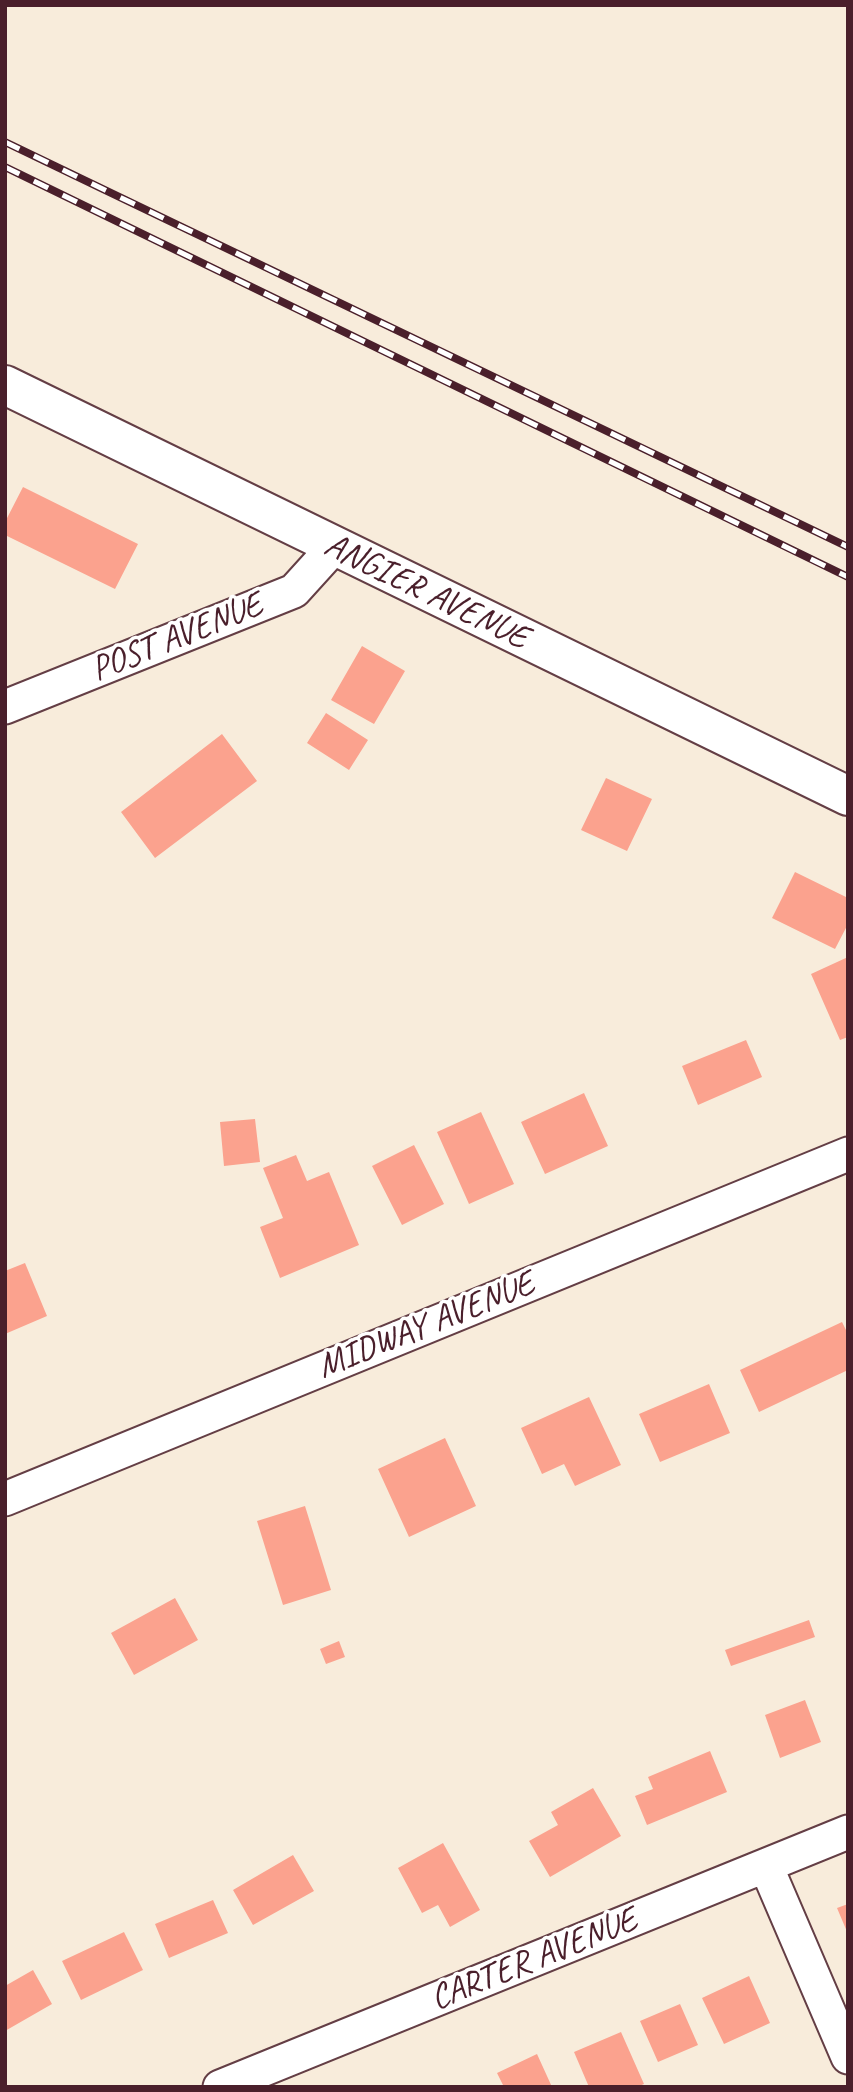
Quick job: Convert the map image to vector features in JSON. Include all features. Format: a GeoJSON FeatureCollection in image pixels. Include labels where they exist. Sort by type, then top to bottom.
{"type":"FeatureCollection","features":[{"type":"Feature","properties":{"kind":"main road","name":"ANGIER AVENUE"},"geometry":{"type":"LineString","coordinates":[[5,385],[333,548],[848,796]]}},
{"type":"Feature","properties":{"kind":"street","name":"POST AVENUE"},"geometry":{"type":"LineString","coordinates":[[5,707],[293,591],[333,548]]}},
{"type":"Feature","properties":{"kind":"street","name":"MIDWAY AVENUE"},"geometry":{"type":"LineString","coordinates":[[5,1499],[848,1154]]}},
{"type":"Feature","properties":{"kind":"street","name":"CARTER AVENUE"},"geometry":{"type":"LineString","coordinates":[[220,2087],[848,1832]]}},
{"type":"Feature","properties":{"kind":"street"},"geometry":{"type":"LineString","coordinates":[[766,1866],[848,2057]]}},
{"type":"Feature","properties":{"kind":"building"},"geometry":{"type":"Polygon","coordinates":[[[23,487],[138,544],[115,589],[5,535],[5,522],[23,487]]]}},
{"type":"Feature","properties":{"kind":"building"},"geometry":{"type":"Polygon","coordinates":[[[362,646],[405,671],[374,724],[331,700],[362,646]]]}},
{"type":"Feature","properties":{"kind":"building"},"geometry":{"type":"Polygon","coordinates":[[[326,713],[368,740],[349,770],[307,743],[326,713]]]}},
{"type":"Feature","properties":{"kind":"building"},"geometry":{"type":"Polygon","coordinates":[[[222,734],[257,781],[155,858],[121,812],[222,734]]]}},
{"type":"Feature","properties":{"kind":"building"},"geometry":{"type":"Polygon","coordinates":[[[606,778],[652,799],[627,851],[581,830],[606,778]]]}},
{"type":"Feature","properties":{"kind":"building"},"geometry":{"type":"Polygon","coordinates":[[[795,872],[848,898],[848,924],[835,949],[772,918],[795,872]]]}},
{"type":"Feature","properties":{"kind":"building"},"geometry":{"type":"Polygon","coordinates":[[[848,957],[848,1037],[840,1040],[811,974],[848,957]]]}},
{"type":"Feature","properties":{"kind":"building"},"geometry":{"type":"Polygon","coordinates":[[[746,1040],[762,1077],[698,1105],[682,1066],[746,1040]]]}},
{"type":"Feature","properties":{"kind":"building"},"geometry":{"type":"Polygon","coordinates":[[[584,1093],[608,1146],[545,1174],[521,1122],[584,1093]]]}},
{"type":"Feature","properties":{"kind":"building"},"geometry":{"type":"Polygon","coordinates":[[[481,1112],[514,1184],[469,1204],[437,1132],[481,1112]]]}},
{"type":"Feature","properties":{"kind":"building"},"geometry":{"type":"Polygon","coordinates":[[[255,1119],[260,1162],[224,1166],[220,1122],[255,1119]]]}},
{"type":"Feature","properties":{"kind":"building"},"geometry":{"type":"Polygon","coordinates":[[[414,1145],[444,1204],[402,1225],[372,1166],[414,1145]]]}},
{"type":"Feature","properties":{"kind":"building"},"geometry":{"type":"Polygon","coordinates":[[[296,1155],[307,1181],[329,1172],[359,1245],[280,1278],[260,1227],[283,1218],[263,1168],[296,1155]]]}},
{"type":"Feature","properties":{"kind":"building"},"geometry":{"type":"Polygon","coordinates":[[[25,1263],[47,1316],[5,1334],[5,1271],[25,1263]]]}},
{"type":"Feature","properties":{"kind":"building"},"geometry":{"type":"Polygon","coordinates":[[[842,1322],[848,1334],[848,1370],[759,1412],[740,1370],[842,1322]]]}},
{"type":"Feature","properties":{"kind":"building"},"geometry":{"type":"Polygon","coordinates":[[[709,1384],[730,1433],[660,1462],[639,1414],[709,1384]]]}},
{"type":"Feature","properties":{"kind":"building"},"geometry":{"type":"Polygon","coordinates":[[[589,1397],[621,1465],[575,1486],[564,1464],[542,1474],[521,1428],[589,1397]]]}},
{"type":"Feature","properties":{"kind":"building"},"geometry":{"type":"Polygon","coordinates":[[[445,1438],[476,1506],[409,1537],[378,1469],[445,1438]]]}},
{"type":"Feature","properties":{"kind":"building"},"geometry":{"type":"Polygon","coordinates":[[[305,1506],[331,1590],[283,1605],[257,1521],[305,1506]]]}},
{"type":"Feature","properties":{"kind":"building"},"geometry":{"type":"Polygon","coordinates":[[[175,1598],[198,1640],[134,1675],[111,1633],[175,1598]]]}},
{"type":"Feature","properties":{"kind":"building"},"geometry":{"type":"Polygon","coordinates":[[[809,1620],[815,1637],[731,1666],[725,1650],[809,1620]]]}},
{"type":"Feature","properties":{"kind":"building"},"geometry":{"type":"Polygon","coordinates":[[[339,1641],[345,1657],[326,1664],[320,1649],[339,1641]]]}},
{"type":"Feature","properties":{"kind":"building"},"geometry":{"type":"Polygon","coordinates":[[[805,1700],[821,1742],[780,1758],[765,1715],[805,1700]]]}},
{"type":"Feature","properties":{"kind":"building"},"geometry":{"type":"Polygon","coordinates":[[[710,1751],[727,1792],[647,1825],[635,1796],[653,1789],[648,1777],[710,1751]]]}},
{"type":"Feature","properties":{"kind":"building"},"geometry":{"type":"Polygon","coordinates":[[[593,1788],[621,1836],[550,1877],[529,1841],[558,1825],[551,1812],[593,1788]]]}},
{"type":"Feature","properties":{"kind":"building"},"geometry":{"type":"Polygon","coordinates":[[[443,1843],[480,1910],[450,1927],[438,1905],[422,1913],[398,1868],[443,1843]]]}},
{"type":"Feature","properties":{"kind":"building"},"geometry":{"type":"Polygon","coordinates":[[[293,1855],[314,1891],[253,1925],[233,1890],[293,1855]]]}},
{"type":"Feature","properties":{"kind":"building"},"geometry":{"type":"Polygon","coordinates":[[[213,1900],[228,1933],[169,1958],[155,1924],[213,1900]]]}},
{"type":"Feature","properties":{"kind":"building"},"geometry":{"type":"Polygon","coordinates":[[[848,1904],[848,1934],[837,1908],[848,1904]]]}},
{"type":"Feature","properties":{"kind":"building"},"geometry":{"type":"Polygon","coordinates":[[[124,1932],[143,1970],[81,2000],[62,1961],[124,1932]]]}},
{"type":"Feature","properties":{"kind":"building"},"geometry":{"type":"Polygon","coordinates":[[[33,1970],[52,2004],[5,2031],[5,1986],[33,1970]]]}},
{"type":"Feature","properties":{"kind":"building"},"geometry":{"type":"Polygon","coordinates":[[[749,1976],[770,2023],[724,2044],[702,1998],[749,1976]]]}},
{"type":"Feature","properties":{"kind":"building"},"geometry":{"type":"Polygon","coordinates":[[[680,2004],[698,2045],[658,2062],[640,2021],[680,2004]]]}},
{"type":"Feature","properties":{"kind":"building"},"geometry":{"type":"Polygon","coordinates":[[[621,2032],[644,2084],[637,2087],[589,2087],[574,2052],[621,2032]]]}},
{"type":"Feature","properties":{"kind":"building"},"geometry":{"type":"Polygon","coordinates":[[[537,2054],[552,2087],[504,2087],[497,2073],[537,2054]]]}},
{"type":"Feature","properties":{"kind":"railway"},"geometry":{"type":"LineString","coordinates":[[5,142],[848,547]]}},
{"type":"Feature","properties":{"kind":"railway"},"geometry":{"type":"LineString","coordinates":[[5,167],[848,577]]}}]}
